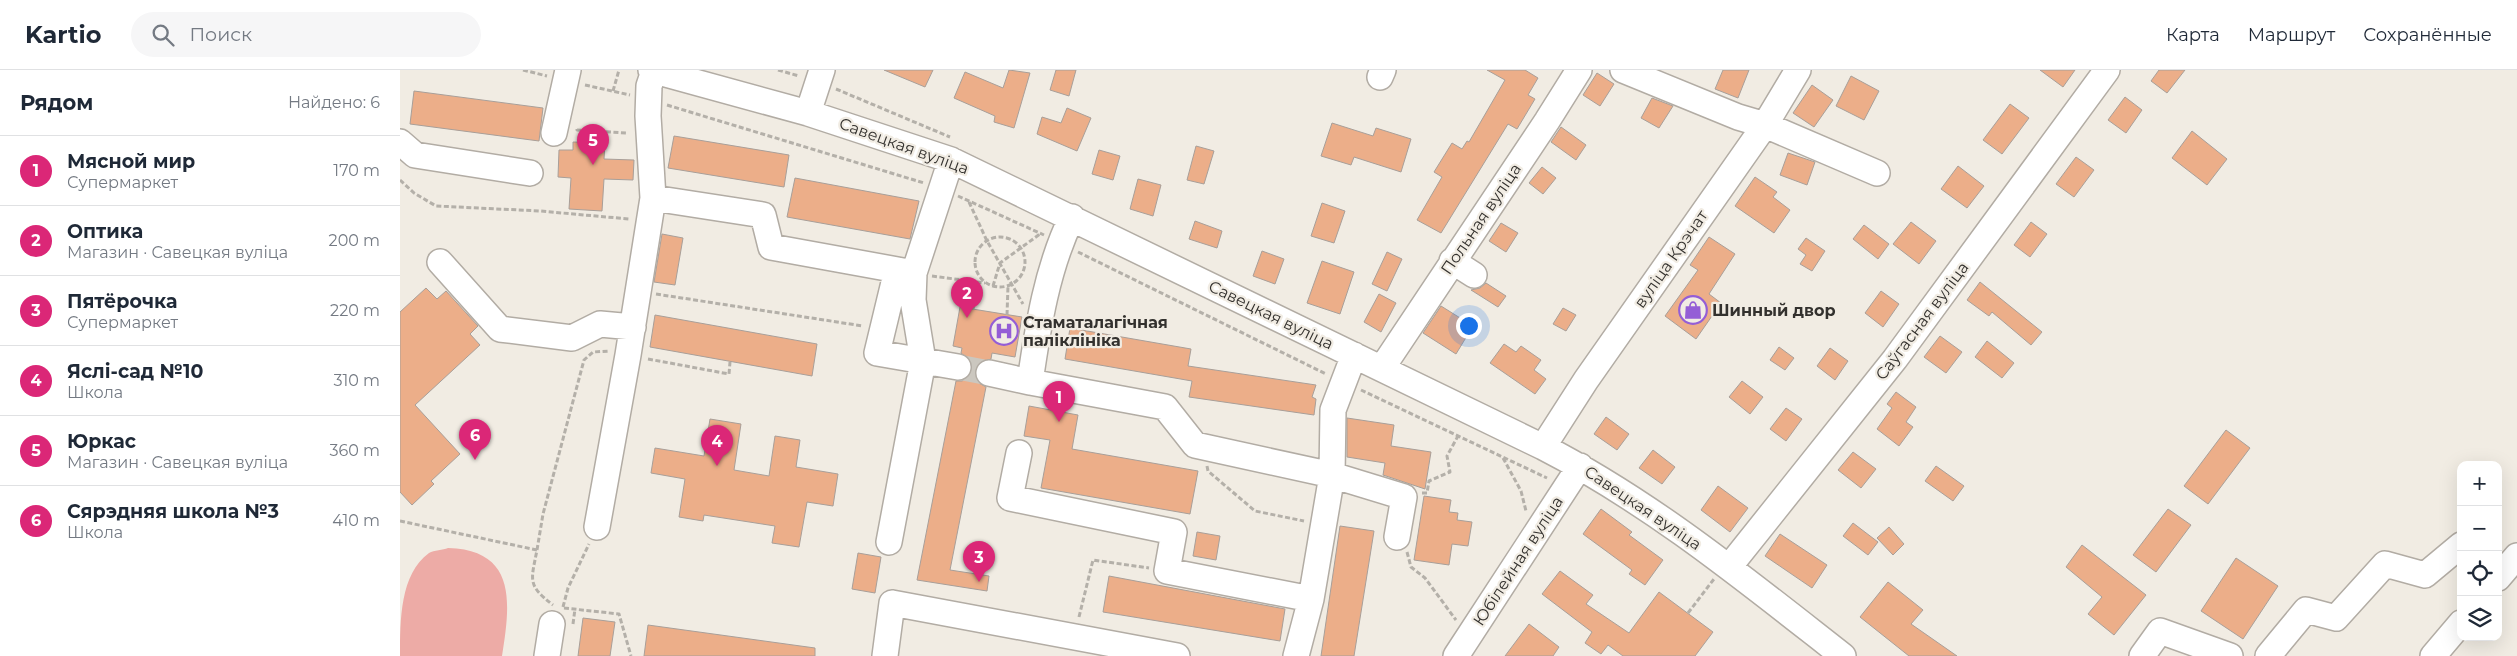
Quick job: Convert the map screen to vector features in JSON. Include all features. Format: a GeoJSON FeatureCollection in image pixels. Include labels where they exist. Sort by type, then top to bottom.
{"type":"FeatureCollection","features":[{"type":"Feature","properties":{"kind":"street"},"geometry":{"type":"LineString","coordinates":[[597,527],[652,209],[634,100],[653,70]]}},
{"type":"Feature","properties":{"kind":"street","name":"Савецкая вуліца"},"geometry":{"type":"LineString","coordinates":[[653,70],[808,113],[952,160],[1543,447],[1580,466],[1636,500],[1722,573],[1832,653]]}},
{"type":"Feature","properties":{"kind":"street"},"geometry":{"type":"LineString","coordinates":[[808,113],[822,70]]}},
{"type":"Feature","properties":{"kind":"street"},"geometry":{"type":"LineString","coordinates":[[1623,70],[1738,117],[1765,125],[1877,173]]}},
{"type":"Feature","properties":{"kind":"street","name":"вуліца Крэчат"},"geometry":{"type":"LineString","coordinates":[[1543,447],[1591,372],[1765,125],[1798,70]]}},
{"type":"Feature","properties":{"kind":"street","name":"Саўгасная вуліца"},"geometry":{"type":"LineString","coordinates":[[1722,573],[1895,359],[2107,70]]}},
{"type":"Feature","properties":{"kind":"street","name":"Польная вуліца"},"geometry":{"type":"LineString","coordinates":[[1382,368],[1572,72]]}},
{"type":"Feature","properties":{"kind":"street"},"geometry":{"type":"LineString","coordinates":[[566,75],[566,132]]}},
{"type":"Feature","properties":{"kind":"street"},"geometry":{"type":"LineString","coordinates":[[400,142],[415,155],[530,172]]}},
{"type":"Feature","properties":{"kind":"street"},"geometry":{"type":"LineString","coordinates":[[952,160],[942,189],[883,329],[878,353],[958,367]]}},
{"type":"Feature","properties":{"kind":"street"},"geometry":{"type":"LineString","coordinates":[[652,209],[763,215],[770,247],[906,271]]}},
{"type":"Feature","properties":{"kind":"street"},"geometry":{"type":"LineString","coordinates":[[1030,382],[1050,238],[1072,217]]}},
{"type":"Feature","properties":{"kind":"street"},"geometry":{"type":"LineString","coordinates":[[1452,261],[1474,275]]}},
{"type":"Feature","properties":{"kind":"street"},"geometry":{"type":"LineString","coordinates":[[440,262],[500,329],[572,338],[600,324],[632,327]]}},
{"type":"Feature","properties":{"kind":"street"},"geometry":{"type":"LineString","coordinates":[[889,542],[923,361],[914,300],[906,271]]}},
{"type":"Feature","properties":{"kind":"street"},"geometry":{"type":"LineString","coordinates":[[1296,656],[1311,599],[1332,475],[1333,410],[1354,355]]}},
{"type":"Feature","properties":{"kind":"street"},"geometry":{"type":"LineString","coordinates":[[989,373],[1165,408],[1195,445],[1332,475],[1404,497],[1397,536]]}},
{"type":"Feature","properties":{"kind":"street"},"geometry":{"type":"LineString","coordinates":[[1019,453],[1010,498],[1174,532],[1167,571],[1311,599]]}},
{"type":"Feature","properties":{"kind":"street","name":"Юбілейная вуліца"},"geometry":{"type":"LineString","coordinates":[[1456,656],[1580,466]]}},
{"type":"Feature","properties":{"kind":"street"},"geometry":{"type":"LineString","coordinates":[[2268,656],[2306,610],[2336,618],[2385,564],[2425,575],[2457,548]]}},
{"type":"Feature","properties":{"kind":"street"},"geometry":{"type":"LineString","coordinates":[[2502,570],[2510,554]]}},
{"type":"Feature","properties":{"kind":"street"},"geometry":{"type":"LineString","coordinates":[[885,656],[892,603],[1075,635],[1177,656]]}},
{"type":"Feature","properties":{"kind":"street"},"geometry":{"type":"LineString","coordinates":[[547,656],[557,616]]}},
{"type":"Feature","properties":{"kind":"street"},"geometry":{"type":"LineString","coordinates":[[2432,656],[2457,628]]}},
{"type":"Feature","properties":{"kind":"street"},"geometry":{"type":"LineString","coordinates":[[2142,656],[2160,631],[2230,656]]}},
{"type":"Feature","properties":{"kind":"path"},"geometry":{"type":"LineString","coordinates":[[523,70],[566,75],[634,100],[942,189],[1050,238],[1344,382],[1547,478]]}},
{"type":"Feature","properties":{"kind":"path"},"geometry":{"type":"LineString","coordinates":[[613,91],[619,70]]}},
{"type":"Feature","properties":{"kind":"path"},"geometry":{"type":"LineString","coordinates":[[566,132],[627,134],[627,124]]}},
{"type":"Feature","properties":{"kind":"path"},"geometry":{"type":"LineString","coordinates":[[400,180],[414,193],[436,206],[540,211],[652,209]]}},
{"type":"Feature","properties":{"kind":"path"},"geometry":{"type":"LineString","coordinates":[[969,201],[1010,286],[1038,328]]}},
{"type":"Feature","properties":{"kind":"path"},"geometry":{"type":"LineString","coordinates":[[986,283],[979,276],[975,267],[976,257],[980,248],[987,241],[996,237],[1014,241],[1021,248],[1025,257],[1025,267],[1021,276],[1010,286],[1007,315]]}},
{"type":"Feature","properties":{"kind":"path"},"geometry":{"type":"LineString","coordinates":[[993,286],[1000,263],[1021,248],[1050,238]]}},
{"type":"Feature","properties":{"kind":"path"},"geometry":{"type":"LineString","coordinates":[[906,271],[986,283],[993,286],[1010,286]]}},
{"type":"Feature","properties":{"kind":"path"},"geometry":{"type":"LineString","coordinates":[[973,309],[979,282]]}},
{"type":"Feature","properties":{"kind":"path"},"geometry":{"type":"LineString","coordinates":[[638,291],[883,329]]}},
{"type":"Feature","properties":{"kind":"path"},"geometry":{"type":"LineString","coordinates":[[557,616],[557,607],[536,592],[532,578],[543,514],[584,360],[593,352],[607,351],[729,374],[730,362]]}},
{"type":"Feature","properties":{"kind":"path"},"geometry":{"type":"LineString","coordinates":[[1427,493],[1430,481],[1450,472],[1447,456],[1458,436]]}},
{"type":"Feature","properties":{"kind":"path"},"geometry":{"type":"LineString","coordinates":[[1195,445],[1207,459],[1208,471],[1255,511],[1323,525]]}},
{"type":"Feature","properties":{"kind":"path"},"geometry":{"type":"LineString","coordinates":[[1503,457],[1521,490]]}},
{"type":"Feature","properties":{"kind":"path"},"geometry":{"type":"LineString","coordinates":[[400,520],[537,550]]}},
{"type":"Feature","properties":{"kind":"path"},"geometry":{"type":"LineString","coordinates":[[557,616],[597,527]]}},
{"type":"Feature","properties":{"kind":"path"},"geometry":{"type":"LineString","coordinates":[[1397,536],[1406,546],[1411,567],[1425,578],[1459,626]]}},
{"type":"Feature","properties":{"kind":"path"},"geometry":{"type":"LineString","coordinates":[[1075,635],[1093,560],[1167,571]]}},
{"type":"Feature","properties":{"kind":"path"},"geometry":{"type":"LineString","coordinates":[[1688,613],[1722,573]]}},
{"type":"Feature","properties":{"kind":"path"},"geometry":{"type":"LineString","coordinates":[[557,616],[619,614],[631,656]]}},
{"type":"Feature","properties":{"kind":"shaded area"},"geometry":{"type":"Polygon","coordinates":[[[448,548],[471,551],[487,559],[498,570],[504,584],[507,600],[507,618],[502,656],[400,656],[400,628],[404,599],[412,573],[419,562],[429,553],[448,548]]]}},
{"type":"Feature","properties":{"kind":"building"},"geometry":{"type":"Polygon","coordinates":[[[884,70],[933,70],[925,87],[884,70]]]}},
{"type":"Feature","properties":{"kind":"building"},"geometry":{"type":"Polygon","coordinates":[[[1009,70],[1030,73],[1014,128],[994,122],[995,116],[954,98],[965,72],[1003,88],[1009,70]]]}},
{"type":"Feature","properties":{"kind":"building"},"geometry":{"type":"Polygon","coordinates":[[[1056,70],[1076,70],[1069,96],[1050,90],[1056,70]]]}},
{"type":"Feature","properties":{"kind":"building"},"geometry":{"type":"Polygon","coordinates":[[[1487,70],[1525,70],[1538,78],[1528,95],[1535,99],[1517,129],[1508,124],[1441,233],[1417,220],[1442,177],[1434,172],[1452,143],[1462,149],[1467,141],[1469,142],[1505,80],[1487,70]]]}},
{"type":"Feature","properties":{"kind":"building"},"geometry":{"type":"Polygon","coordinates":[[[1723,70],[1749,70],[1738,98],[1715,89],[1723,70]]]}},
{"type":"Feature","properties":{"kind":"building"},"geometry":{"type":"Polygon","coordinates":[[[2040,70],[2075,70],[2063,87],[2040,70]]]}},
{"type":"Feature","properties":{"kind":"building"},"geometry":{"type":"Polygon","coordinates":[[[2159,70],[2185,70],[2167,93],[2151,81],[2159,70]]]}},
{"type":"Feature","properties":{"kind":"building"},"geometry":{"type":"Polygon","coordinates":[[[1597,73],[1614,84],[1600,106],[1583,95],[1597,73]]]}},
{"type":"Feature","properties":{"kind":"building"},"geometry":{"type":"Polygon","coordinates":[[[1851,76],[1879,91],[1864,120],[1836,106],[1851,76]]]}},
{"type":"Feature","properties":{"kind":"building"},"geometry":{"type":"Polygon","coordinates":[[[1812,85],[1833,100],[1814,127],[1793,113],[1812,85]]]}},
{"type":"Feature","properties":{"kind":"building"},"geometry":{"type":"Polygon","coordinates":[[[414,91],[543,108],[539,141],[410,124],[414,91]]]}},
{"type":"Feature","properties":{"kind":"building"},"geometry":{"type":"Polygon","coordinates":[[[2125,97],[2142,110],[2126,133],[2108,120],[2125,97]]]}},
{"type":"Feature","properties":{"kind":"building"},"geometry":{"type":"Polygon","coordinates":[[[1652,98],[1673,106],[1659,128],[1641,118],[1652,98]]]}},
{"type":"Feature","properties":{"kind":"building"},"geometry":{"type":"Polygon","coordinates":[[[2010,104],[2029,118],[2002,154],[1983,140],[2010,104]]]}},
{"type":"Feature","properties":{"kind":"building"},"geometry":{"type":"Polygon","coordinates":[[[1067,108],[1091,118],[1077,151],[1037,134],[1042,117],[1061,123],[1067,108]]]}},
{"type":"Feature","properties":{"kind":"building"},"geometry":{"type":"Polygon","coordinates":[[[1332,123],[1373,136],[1376,128],[1411,139],[1401,172],[1354,157],[1351,165],[1321,156],[1332,123]]]}},
{"type":"Feature","properties":{"kind":"building"},"geometry":{"type":"Polygon","coordinates":[[[1561,127],[1586,145],[1576,160],[1551,142],[1561,127]]]}},
{"type":"Feature","properties":{"kind":"building"},"geometry":{"type":"Polygon","coordinates":[[[2192,131],[2227,159],[2207,185],[2172,158],[2192,131]]]}},
{"type":"Feature","properties":{"kind":"building"},"geometry":{"type":"Polygon","coordinates":[[[674,136],[789,155],[784,187],[668,168],[674,136]]]}},
{"type":"Feature","properties":{"kind":"building"},"geometry":{"type":"Polygon","coordinates":[[[573,142],[605,143],[604,159],[634,160],[633,180],[604,179],[602,211],[569,209],[571,178],[558,177],[559,150],[573,150],[573,142]]]}},
{"type":"Feature","properties":{"kind":"building"},"geometry":{"type":"Polygon","coordinates":[[[1196,146],[1214,151],[1204,184],[1187,180],[1196,146]]]}},
{"type":"Feature","properties":{"kind":"building"},"geometry":{"type":"Polygon","coordinates":[[[1099,150],[1120,156],[1113,180],[1092,174],[1099,150]]]}},
{"type":"Feature","properties":{"kind":"building"},"geometry":{"type":"Polygon","coordinates":[[[1788,153],[1815,162],[1807,185],[1780,175],[1788,153]]]}},
{"type":"Feature","properties":{"kind":"building"},"geometry":{"type":"Polygon","coordinates":[[[2076,157],[2094,170],[2074,197],[2056,184],[2076,157]]]}},
{"type":"Feature","properties":{"kind":"building"},"geometry":{"type":"Polygon","coordinates":[[[1958,166],[1984,186],[1967,208],[1941,189],[1958,166]]]}},
{"type":"Feature","properties":{"kind":"building"},"geometry":{"type":"Polygon","coordinates":[[[1542,167],[1556,178],[1543,194],[1529,183],[1542,167]]]}},
{"type":"Feature","properties":{"kind":"building"},"geometry":{"type":"Polygon","coordinates":[[[1755,177],[1777,192],[1773,197],[1790,210],[1774,233],[1735,206],[1755,177]]]}},
{"type":"Feature","properties":{"kind":"building"},"geometry":{"type":"Polygon","coordinates":[[[795,178],[919,201],[910,239],[787,217],[795,178]]]}},
{"type":"Feature","properties":{"kind":"building"},"geometry":{"type":"Polygon","coordinates":[[[1138,179],[1161,185],[1153,216],[1130,209],[1138,179]]]}},
{"type":"Feature","properties":{"kind":"building"},"geometry":{"type":"Polygon","coordinates":[[[1322,203],[1345,211],[1334,243],[1311,236],[1322,203]]]}},
{"type":"Feature","properties":{"kind":"building"},"geometry":{"type":"Polygon","coordinates":[[[1195,221],[1222,231],[1217,248],[1189,239],[1195,221]]]}},
{"type":"Feature","properties":{"kind":"building"},"geometry":{"type":"Polygon","coordinates":[[[1911,222],[1936,241],[1919,264],[1893,244],[1911,222]]]}},
{"type":"Feature","properties":{"kind":"building"},"geometry":{"type":"Polygon","coordinates":[[[2031,222],[2047,234],[2030,257],[2014,245],[2031,222]]]}},
{"type":"Feature","properties":{"kind":"building"},"geometry":{"type":"Polygon","coordinates":[[[1501,223],[1518,233],[1506,252],[1489,241],[1501,223]]]}},
{"type":"Feature","properties":{"kind":"building"},"geometry":{"type":"Polygon","coordinates":[[[1864,225],[1889,244],[1878,259],[1853,239],[1864,225]]]}},
{"type":"Feature","properties":{"kind":"building"},"geometry":{"type":"Polygon","coordinates":[[[662,234],[683,238],[675,285],[654,282],[662,234]]]}},
{"type":"Feature","properties":{"kind":"building"},"geometry":{"type":"Polygon","coordinates":[[[1709,237],[1735,254],[1709,294],[1721,303],[1696,339],[1665,316],[1698,270],[1690,265],[1709,237]]]}},
{"type":"Feature","properties":{"kind":"building"},"geometry":{"type":"Polygon","coordinates":[[[1806,238],[1825,251],[1812,271],[1800,264],[1806,255],[1798,249],[1806,238]]]}},
{"type":"Feature","properties":{"kind":"building"},"geometry":{"type":"Polygon","coordinates":[[[1262,251],[1284,259],[1275,284],[1253,276],[1262,251]]]}},
{"type":"Feature","properties":{"kind":"building"},"geometry":{"type":"Polygon","coordinates":[[[1387,252],[1402,259],[1387,291],[1372,284],[1387,252]]]}},
{"type":"Feature","properties":{"kind":"building"},"geometry":{"type":"Polygon","coordinates":[[[1322,261],[1354,272],[1340,314],[1307,303],[1322,261]]]}},
{"type":"Feature","properties":{"kind":"building"},"geometry":{"type":"Polygon","coordinates":[[[1980,282],[2042,332],[2031,345],[1992,312],[1989,316],[1967,300],[1980,282]]]}},
{"type":"Feature","properties":{"kind":"building"},"geometry":{"type":"Polygon","coordinates":[[[1486,283],[1506,296],[1498,307],[1471,290],[1480,288],[1486,283]]]}},
{"type":"Feature","properties":{"kind":"building"},"geometry":{"type":"Polygon","coordinates":[[[426,288],[437,299],[446,291],[478,326],[470,334],[480,345],[415,405],[460,454],[431,481],[434,484],[412,505],[400,492],[400,312],[426,288]]]}},
{"type":"Feature","properties":{"kind":"building"},"geometry":{"type":"Polygon","coordinates":[[[1881,291],[1899,304],[1883,327],[1865,313],[1881,291]]]}},
{"type":"Feature","properties":{"kind":"building"},"geometry":{"type":"Polygon","coordinates":[[[1379,294],[1396,303],[1381,332],[1364,322],[1379,294]]]}},
{"type":"Feature","properties":{"kind":"building"},"geometry":{"type":"Polygon","coordinates":[[[1441,306],[1473,326],[1456,354],[1423,333],[1441,306]]]}},
{"type":"Feature","properties":{"kind":"building"},"geometry":{"type":"Polygon","coordinates":[[[960,307],[1022,317],[1015,357],[992,353],[991,359],[979,363],[975,370],[979,383],[986,387],[950,570],[989,576],[987,591],[917,580],[956,381],[962,381],[969,377],[972,369],[971,362],[961,353],[962,348],[953,346],[960,307]]]}},
{"type":"Feature","properties":{"kind":"building"},"geometry":{"type":"Polygon","coordinates":[[[1563,308],[1576,315],[1566,331],[1553,324],[1563,308]]]}},
{"type":"Feature","properties":{"kind":"building"},"geometry":{"type":"Polygon","coordinates":[[[655,315],[817,344],[812,376],[650,347],[655,315]]]}},
{"type":"Feature","properties":{"kind":"building"},"geometry":{"type":"Polygon","coordinates":[[[1070,328],[1191,349],[1188,366],[1316,385],[1312,397],[1316,399],[1314,415],[1189,397],[1192,381],[1065,359],[1070,328]]]}},
{"type":"Feature","properties":{"kind":"building"},"geometry":{"type":"Polygon","coordinates":[[[1940,336],[1962,352],[1946,373],[1924,357],[1940,336]]]}},
{"type":"Feature","properties":{"kind":"building"},"geometry":{"type":"Polygon","coordinates":[[[1987,341],[2014,363],[2002,378],[1975,357],[1987,341]]]}},
{"type":"Feature","properties":{"kind":"building"},"geometry":{"type":"Polygon","coordinates":[[[1504,344],[1516,352],[1521,346],[1541,360],[1534,370],[1546,379],[1535,394],[1490,363],[1504,344]]]}},
{"type":"Feature","properties":{"kind":"building"},"geometry":{"type":"Polygon","coordinates":[[[1779,347],[1794,358],[1785,370],[1770,360],[1779,347]]]}},
{"type":"Feature","properties":{"kind":"building"},"geometry":{"type":"Polygon","coordinates":[[[1830,348],[1848,361],[1835,380],[1817,366],[1830,348]]]}},
{"type":"Feature","properties":{"kind":"building"},"geometry":{"type":"Polygon","coordinates":[[[1742,381],[1763,397],[1750,414],[1729,397],[1742,381]]]}},
{"type":"Feature","properties":{"kind":"building"},"geometry":{"type":"Polygon","coordinates":[[[1896,392],[1916,407],[1906,422],[1913,427],[1899,446],[1877,429],[1892,408],[1887,404],[1896,392]]]}},
{"type":"Feature","properties":{"kind":"building"},"geometry":{"type":"Polygon","coordinates":[[[1029,406],[1078,415],[1072,449],[1198,471],[1190,514],[1041,488],[1050,440],[1024,436],[1029,406]]]}},
{"type":"Feature","properties":{"kind":"building"},"geometry":{"type":"Polygon","coordinates":[[[1786,408],[1802,419],[1786,441],[1770,429],[1786,408]]]}},
{"type":"Feature","properties":{"kind":"building"},"geometry":{"type":"Polygon","coordinates":[[[1606,417],[1629,434],[1617,450],[1594,434],[1606,417]]]}},
{"type":"Feature","properties":{"kind":"building"},"geometry":{"type":"Polygon","coordinates":[[[1347,418],[1394,425],[1391,446],[1431,452],[1425,489],[1383,475],[1385,463],[1347,457],[1347,418]]]}},
{"type":"Feature","properties":{"kind":"building"},"geometry":{"type":"Polygon","coordinates":[[[710,419],[741,424],[734,470],[769,476],[775,436],[800,440],[796,467],[838,474],[833,506],[807,502],[799,547],[772,543],[775,526],[704,515],[703,521],[679,517],[685,479],[651,473],[655,448],[704,456],[710,419]]]}},
{"type":"Feature","properties":{"kind":"building"},"geometry":{"type":"Polygon","coordinates":[[[2226,430],[2250,448],[2208,504],[2184,486],[2226,430]]]}},
{"type":"Feature","properties":{"kind":"building"},"geometry":{"type":"Polygon","coordinates":[[[1653,450],[1675,467],[1662,484],[1639,468],[1653,450]]]}},
{"type":"Feature","properties":{"kind":"building"},"geometry":{"type":"Polygon","coordinates":[[[1853,452],[1876,469],[1861,488],[1838,470],[1853,452]]]}},
{"type":"Feature","properties":{"kind":"building"},"geometry":{"type":"Polygon","coordinates":[[[1936,466],[1964,486],[1953,501],[1925,481],[1936,466]]]}},
{"type":"Feature","properties":{"kind":"building"},"geometry":{"type":"Polygon","coordinates":[[[1718,486],[1748,508],[1730,532],[1701,510],[1718,486]]]}},
{"type":"Feature","properties":{"kind":"building"},"geometry":{"type":"Polygon","coordinates":[[[1424,496],[1451,500],[1449,512],[1458,513],[1457,520],[1472,522],[1468,546],[1452,544],[1449,565],[1414,560],[1424,496]]]}},
{"type":"Feature","properties":{"kind":"building"},"geometry":{"type":"Polygon","coordinates":[[[1601,509],[1632,532],[1629,535],[1663,560],[1645,585],[1629,574],[1632,570],[1583,534],[1601,509]]]}},
{"type":"Feature","properties":{"kind":"building"},"geometry":{"type":"Polygon","coordinates":[[[2168,509],[2191,525],[2156,572],[2133,555],[2168,509]]]}},
{"type":"Feature","properties":{"kind":"building"},"geometry":{"type":"Polygon","coordinates":[[[1853,523],[1878,542],[1868,555],[1843,536],[1853,523]]]}},
{"type":"Feature","properties":{"kind":"building"},"geometry":{"type":"Polygon","coordinates":[[[1340,526],[1374,531],[1354,656],[1321,656],[1340,526]]]}},
{"type":"Feature","properties":{"kind":"building"},"geometry":{"type":"Polygon","coordinates":[[[1889,527],[1904,544],[1893,555],[1877,538],[1889,527]]]}},
{"type":"Feature","properties":{"kind":"building"},"geometry":{"type":"Polygon","coordinates":[[[1197,532],[1220,536],[1216,560],[1193,556],[1197,532]]]}},
{"type":"Feature","properties":{"kind":"building"},"geometry":{"type":"Polygon","coordinates":[[[1780,534],[1827,565],[1812,588],[1765,556],[1780,534]]]}},
{"type":"Feature","properties":{"kind":"building"},"geometry":{"type":"Polygon","coordinates":[[[2082,545],[2146,595],[2114,635],[2088,614],[2102,597],[2066,567],[2082,545]]]}},
{"type":"Feature","properties":{"kind":"building"},"geometry":{"type":"Polygon","coordinates":[[[858,553],[881,557],[875,593],[852,589],[858,553]]]}},
{"type":"Feature","properties":{"kind":"building"},"geometry":{"type":"Polygon","coordinates":[[[2236,558],[2278,586],[2243,639],[2201,611],[2236,558]]]}},
{"type":"Feature","properties":{"kind":"building"},"geometry":{"type":"Polygon","coordinates":[[[1560,571],[1593,595],[1586,604],[1629,633],[1659,592],[1713,632],[1695,656],[1623,656],[1608,645],[1601,654],[1585,643],[1592,632],[1542,594],[1560,571]]]}},
{"type":"Feature","properties":{"kind":"building"},"geometry":{"type":"Polygon","coordinates":[[[1109,576],[1285,609],[1280,641],[1103,612],[1109,576]]]}},
{"type":"Feature","properties":{"kind":"building"},"geometry":{"type":"Polygon","coordinates":[[[1888,582],[1923,610],[1911,624],[1957,656],[1909,656],[1860,617],[1888,582]]]}},
{"type":"Feature","properties":{"kind":"building"},"geometry":{"type":"Polygon","coordinates":[[[583,618],[615,622],[610,656],[578,656],[583,618]]]}},
{"type":"Feature","properties":{"kind":"building"},"geometry":{"type":"Polygon","coordinates":[[[1529,624],[1559,647],[1553,656],[1505,656],[1529,624]]]}},
{"type":"Feature","properties":{"kind":"building"},"geometry":{"type":"Polygon","coordinates":[[[648,625],[815,648],[815,656],[644,656],[648,625]]]}},
{"type":"Feature","properties":{"kind":"tunnel"},"geometry":{"type":"LineString","coordinates":[[958,367],[989,373]]}},
{"type":"Feature","properties":{"kind":"place","name":"Юркас"},"geometry":{"type":"Point","coordinates":[593,165]}},
{"type":"Feature","properties":{"kind":"place","name":"Шинный двор"},"geometry":{"type":"Point","coordinates":[1693,310]}},
{"type":"Feature","properties":{"kind":"place","name":"Оптика"},"geometry":{"type":"Point","coordinates":[967,318]}},
{"type":"Feature","properties":{"kind":"place","name":"Стаматалагічная паліклініка"},"geometry":{"type":"Point","coordinates":[1004,331]}},
{"type":"Feature","properties":{"kind":"place","name":"Мясной мир"},"geometry":{"type":"Point","coordinates":[1059,422]}},
{"type":"Feature","properties":{"kind":"place","name":"Сярэдняя школа №3"},"geometry":{"type":"Point","coordinates":[475,460]}},
{"type":"Feature","properties":{"kind":"place","name":"Яслі-сад №10"},"geometry":{"type":"Point","coordinates":[717,466]}},
{"type":"Feature","properties":{"kind":"place","name":"Пятёрочка"},"geometry":{"type":"Point","coordinates":[979,582]}}]}
